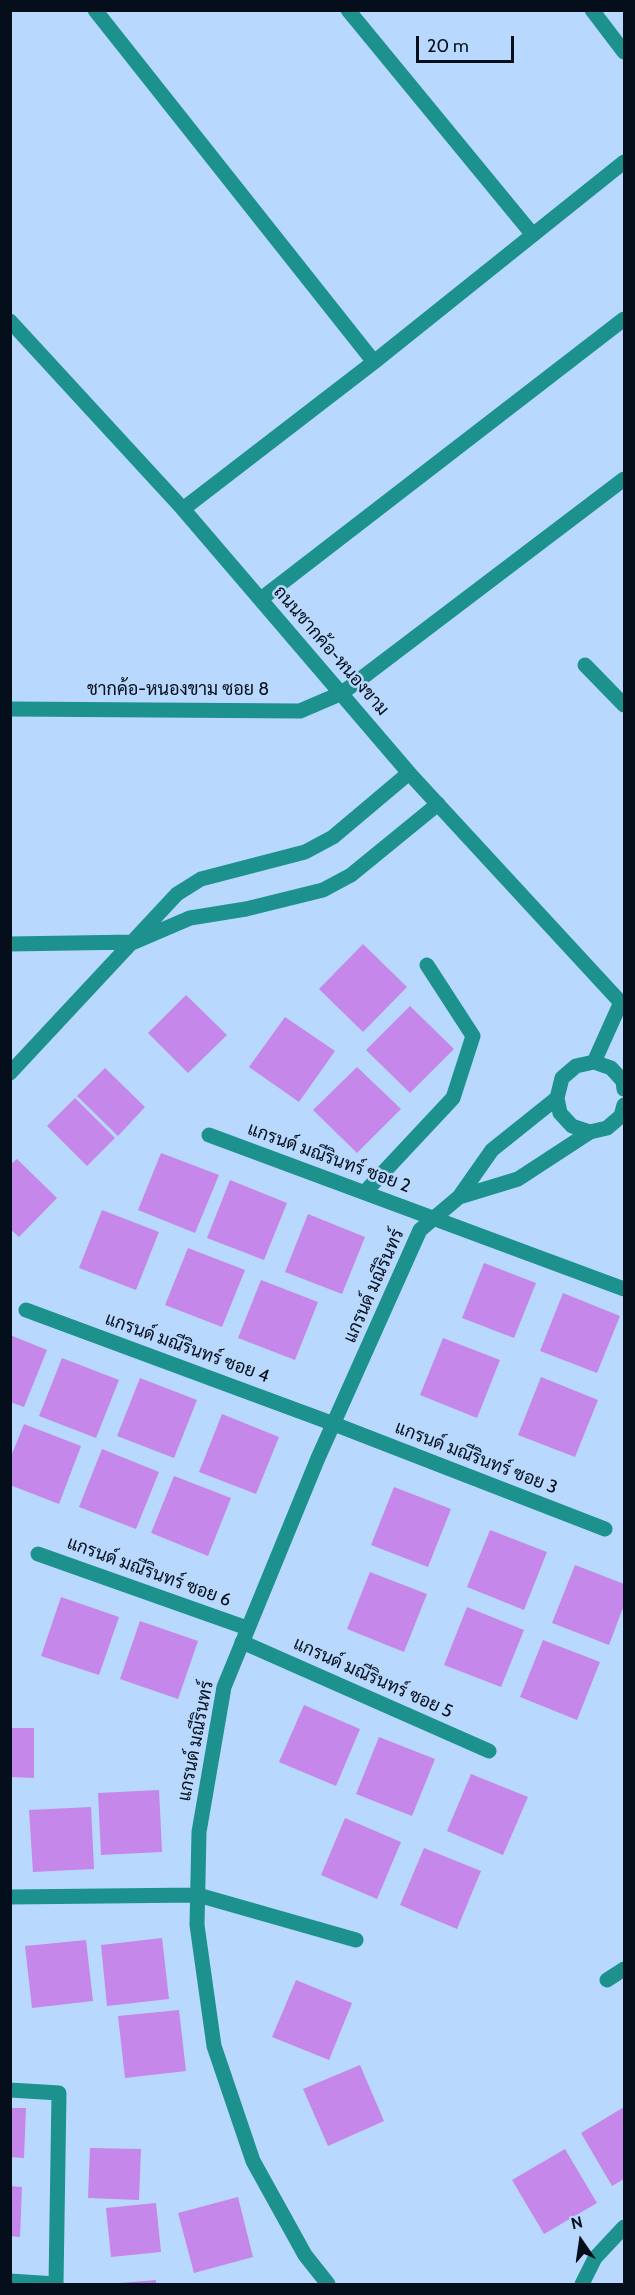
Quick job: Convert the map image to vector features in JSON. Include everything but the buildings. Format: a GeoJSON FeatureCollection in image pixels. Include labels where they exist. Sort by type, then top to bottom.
{"type":"FeatureCollection","features":[{"type":"Feature","properties":{"kind":"street"},"geometry":{"type":"LineString","coordinates":[[95,10],[374,362]]}},
{"type":"Feature","properties":{"kind":"street"},"geometry":{"type":"LineString","coordinates":[[348,10],[533,235]]}},
{"type":"Feature","properties":{"kind":"street"},"geometry":{"type":"LineString","coordinates":[[592,10],[624,52]]}},
{"type":"Feature","properties":{"kind":"street"},"geometry":{"type":"LineString","coordinates":[[183,509],[374,362],[624,162]]}},
{"type":"Feature","properties":{"kind":"street"},"geometry":{"type":"LineString","coordinates":[[261,599],[624,320]]}},
{"type":"Feature","properties":{"kind":"street","name":"ถนนชากค้อ-หนองขาม"},"geometry":{"type":"LineString","coordinates":[[10,321],[183,509],[410,773],[623,1004]]}},
{"type":"Feature","properties":{"kind":"street","name":"ชากค้อ-หนองขาม ซอย 8"},"geometry":{"type":"LineString","coordinates":[[10,709],[300,711],[342,693],[624,479]]}},
{"type":"Feature","properties":{"kind":"street"},"geometry":{"type":"LineString","coordinates":[[585,665],[624,705]]}},
{"type":"Feature","properties":{"kind":"street"},"geometry":{"type":"LineString","coordinates":[[10,1073],[177,894],[201,879],[305,852],[333,837],[410,773]]}},
{"type":"Feature","properties":{"kind":"street"},"geometry":{"type":"LineString","coordinates":[[10,944],[134,942],[190,918],[246,909],[323,890],[351,875],[438,804]]}},
{"type":"Feature","properties":{"kind":"street"},"geometry":{"type":"LineString","coordinates":[[365,1192],[453,1098],[473,1036],[427,965]]}},
{"type":"Feature","properties":{"kind":"street"},"geometry":{"type":"LineString","coordinates":[[594,1062],[623,1004]]}},
{"type":"Feature","properties":{"kind":"street"},"geometry":{"type":"LineString","coordinates":[[590,1132],[572,1126],[561,1113],[557,1098],[562,1078],[576,1066],[594,1062],[611,1068],[623,1082],[624,1089]]}},
{"type":"Feature","properties":{"kind":"street","name":"แกรนด์ มณีรินทร์"},"geometry":{"type":"LineString","coordinates":[[328,2284],[305,2255],[253,2161],[213,2046],[197,1925],[199,1832],[224,1687],[334,1424],[420,1230],[459,1197],[492,1150],[557,1098]]}},
{"type":"Feature","properties":{"kind":"street","name":"แกรนด์ มณีรินทร์"},"geometry":{"type":"LineString","coordinates":[[459,1197],[518,1179],[590,1132],[607,1128],[621,1116],[624,1105]]}},
{"type":"Feature","properties":{"kind":"street","name":"แกรนด์ มณีรินทร์ ซอย 2"},"geometry":{"type":"LineString","coordinates":[[209,1135],[624,1289]]}},
{"type":"Feature","properties":{"kind":"street","name":"แกรนด์ มณีรินทร์ ซอย 4"},"geometry":{"type":"LineString","coordinates":[[26,1310],[334,1424]]}},
{"type":"Feature","properties":{"kind":"street","name":"แกรนด์ มณีรินทร์ ซอย 3"},"geometry":{"type":"LineString","coordinates":[[334,1424],[605,1529]]}},
{"type":"Feature","properties":{"kind":"street","name":"แกรนด์ มณีรินทร์ ซอย 6"},"geometry":{"type":"LineString","coordinates":[[38,1554],[244,1635]]}},
{"type":"Feature","properties":{"kind":"street","name":"แกรนด์ มณีรินทร์ ซอย 5"},"geometry":{"type":"LineString","coordinates":[[244,1635],[489,1751]]}},
{"type":"Feature","properties":{"kind":"street"},"geometry":{"type":"LineString","coordinates":[[10,1897],[198,1895],[356,1940]]}},
{"type":"Feature","properties":{"kind":"street"},"geometry":{"type":"LineString","coordinates":[[607,1980],[624,1969]]}},
{"type":"Feature","properties":{"kind":"street"},"geometry":{"type":"LineString","coordinates":[[10,2090],[59,2093],[56,2284],[10,2281]]}},
{"type":"Feature","properties":{"kind":"street"},"geometry":{"type":"LineString","coordinates":[[582,2284],[595,2258],[624,2227]]}}]}
